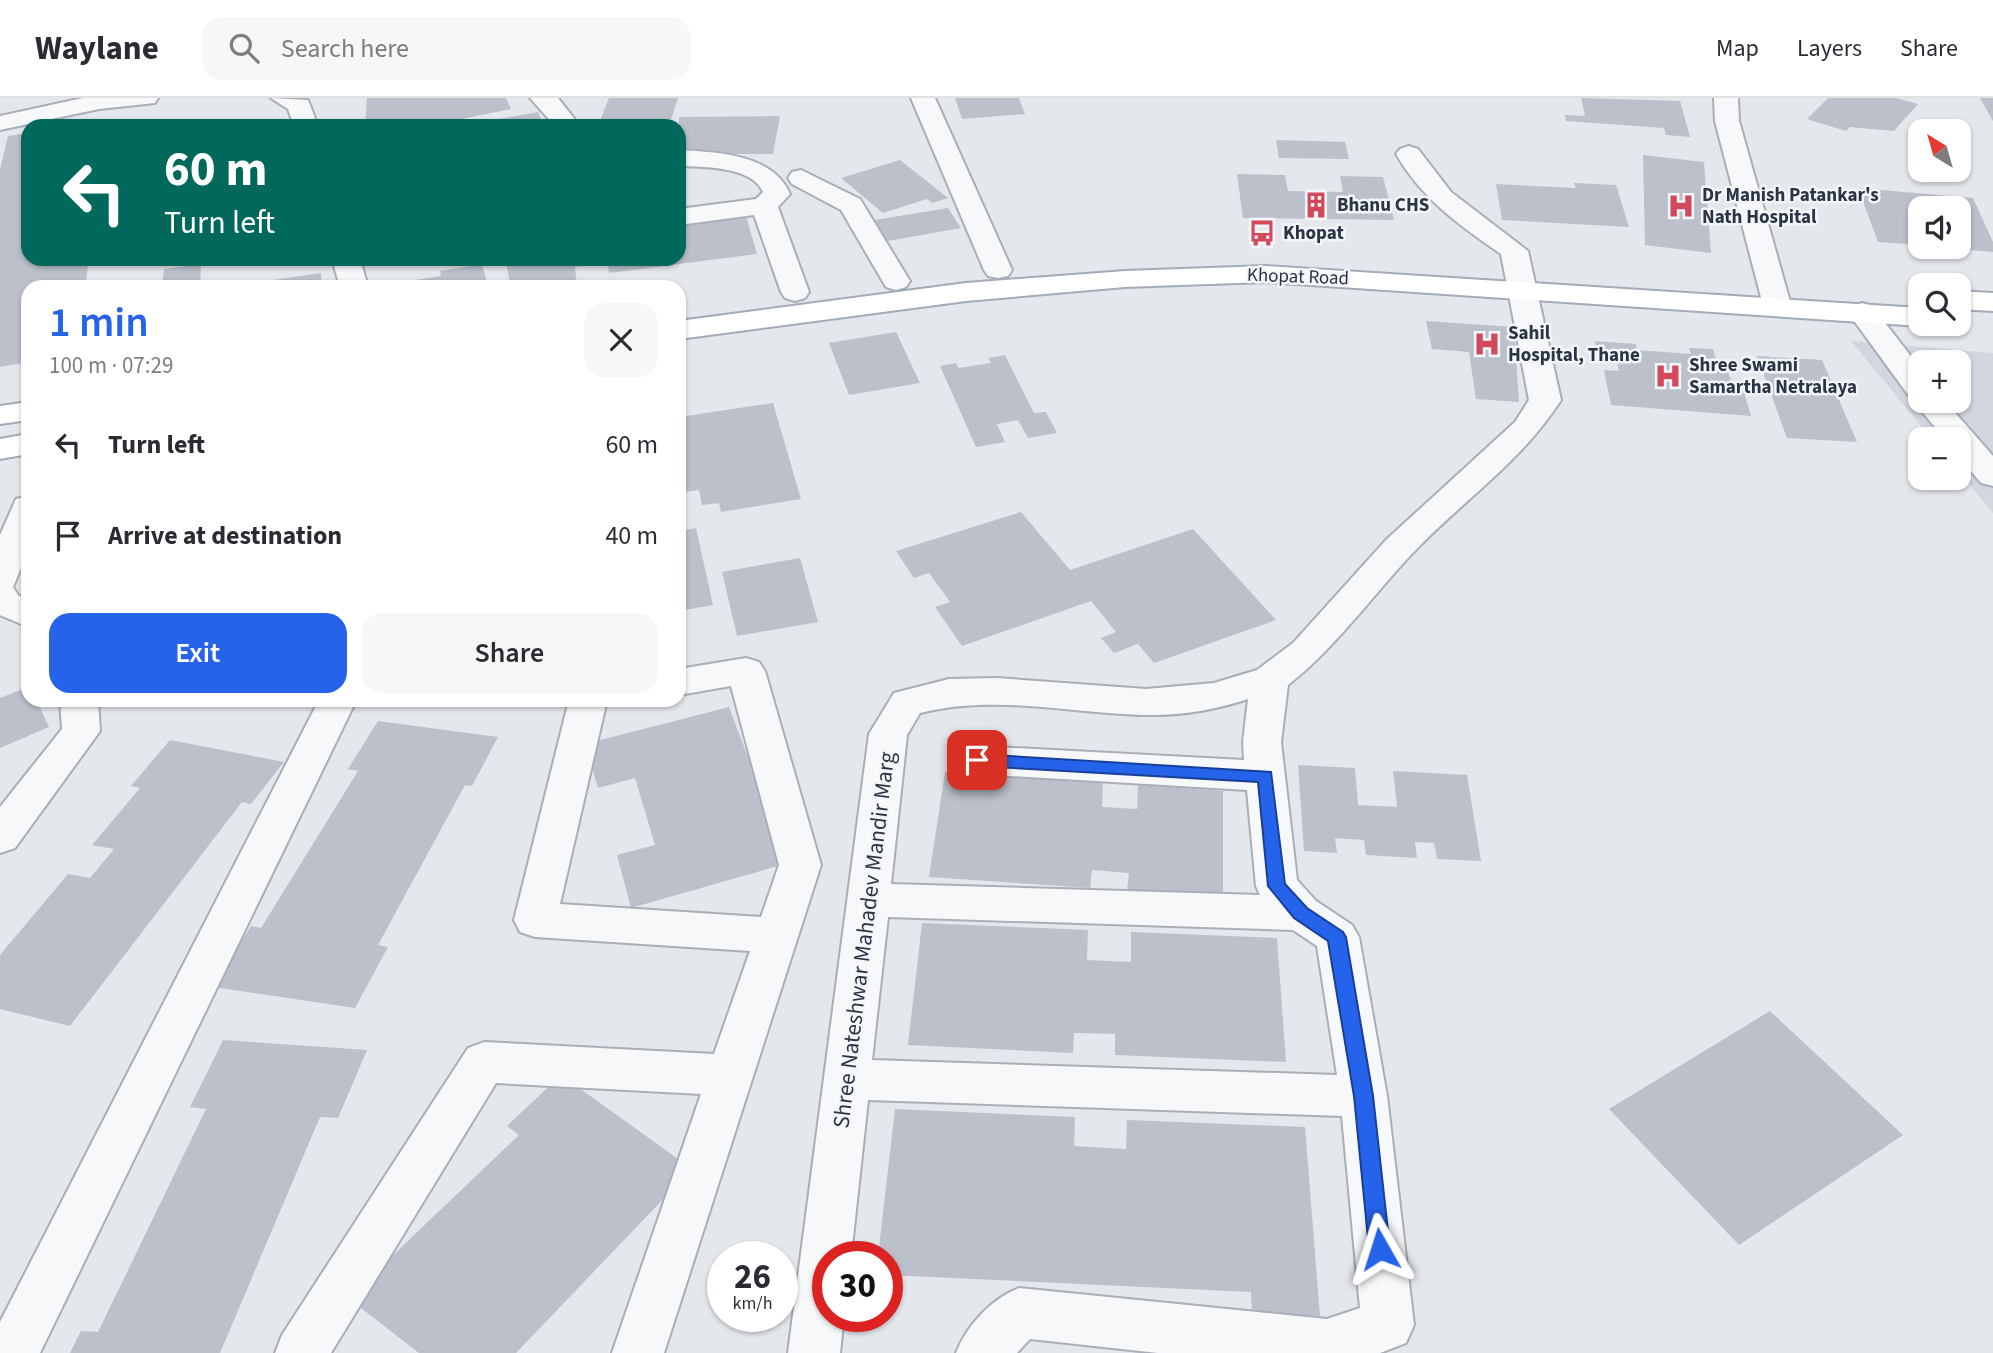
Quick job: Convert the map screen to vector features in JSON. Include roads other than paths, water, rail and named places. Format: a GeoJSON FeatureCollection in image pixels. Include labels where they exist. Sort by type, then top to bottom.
{"type":"FeatureCollection","features":[{"type":"Feature","properties":{"kind":"main road","name":"Khopat Road"},"geometry":{"type":"LineString","coordinates":[[686,305],[998,270],[1119,260],[1263,255],[1523,283]]}},
{"type":"Feature","properties":{"kind":"main road","name":"Khopat Road"},"geometry":{"type":"LineString","coordinates":[[686,329],[967,292],[1125,279],[1266,274],[1774,295],[1908,297]]}},
{"type":"Feature","properties":{"kind":"main road","name":"Khopat Road"},"geometry":{"type":"LineString","coordinates":[[1774,295],[1862,312],[1908,316]]}},
{"type":"Feature","properties":{"kind":"main road"},"geometry":{"type":"LineString","coordinates":[[1971,300],[1993,302]]}},
{"type":"Feature","properties":{"kind":"main road"},"geometry":{"type":"LineString","coordinates":[[1971,321],[1993,322]]}},
{"type":"Feature","properties":{"kind":"main road"},"geometry":{"type":"LineString","coordinates":[[0,415],[21,412]]}},
{"type":"Feature","properties":{"kind":"main road"},"geometry":{"type":"LineString","coordinates":[[0,449],[21,445]]}},
{"type":"Feature","properties":{"kind":"street"},"geometry":{"type":"LineString","coordinates":[[0,123],[99,102],[146,98]]}},
{"type":"Feature","properties":{"kind":"street"},"geometry":{"type":"LineString","coordinates":[[283,98],[299,104],[304,119]]}},
{"type":"Feature","properties":{"kind":"street"},"geometry":{"type":"LineString","coordinates":[[542,98],[548,101],[562,119]]}},
{"type":"Feature","properties":{"kind":"street"},"geometry":{"type":"LineString","coordinates":[[923,98],[998,270]]}},
{"type":"Feature","properties":{"kind":"street"},"geometry":{"type":"LineString","coordinates":[[1726,98],[1727,121],[1774,295]]}},
{"type":"Feature","properties":{"kind":"street","name":"Shree Nateshwar Mahadev Mandir Marg"},"geometry":{"type":"LineString","coordinates":[[814,1353],[888,734],[907,703],[949,692],[996,691],[1146,702],[1215,696],[1270,679],[1306,652],[1398,548],[1527,428],[1545,400],[1523,283],[1514,251],[1443,202],[1426,183],[1409,154]]}},
{"type":"Feature","properties":{"kind":"street"},"geometry":{"type":"LineString","coordinates":[[686,159],[739,164],[781,191],[795,292]]}},
{"type":"Feature","properties":{"kind":"street"},"geometry":{"type":"LineString","coordinates":[[686,170],[713,169],[726,172],[748,190],[781,191],[851,205],[895,281]]}},
{"type":"Feature","properties":{"kind":"street"},"geometry":{"type":"LineString","coordinates":[[686,215],[781,191]]}},
{"type":"Feature","properties":{"kind":"street"},"geometry":{"type":"LineString","coordinates":[[1862,312],[1908,373]]}},
{"type":"Feature","properties":{"kind":"street"},"geometry":{"type":"LineString","coordinates":[[1939,413],[1993,476]]}},
{"type":"Feature","properties":{"kind":"street"},"geometry":{"type":"LineString","coordinates":[[0,579],[21,524]]}},
{"type":"Feature","properties":{"kind":"street"},"geometry":{"type":"LineString","coordinates":[[0,596],[5,603],[21,611]]}},
{"type":"Feature","properties":{"kind":"street"},"geometry":{"type":"LineString","coordinates":[[638,1353],[800,865],[746,671],[686,681]]}},
{"type":"Feature","properties":{"kind":"street"},"geometry":{"type":"LineString","coordinates":[[982,1353],[1019,1313],[1327,1345],[1388,1325],[1364,1096],[1337,937],[1301,913],[1277,886],[1262,742],[1270,679]]}},
{"type":"Feature","properties":{"kind":"street"},"geometry":{"type":"LineString","coordinates":[[0,837],[81,731],[79,707]]}},
{"type":"Feature","properties":{"kind":"street"},"geometry":{"type":"LineString","coordinates":[[12,1353],[334,707]]}},
{"type":"Feature","properties":{"kind":"street"},"geometry":{"type":"LineString","coordinates":[[586,707],[535,920],[777,935]]}},
{"type":"Feature","properties":{"kind":"street"},"geometry":{"type":"LineString","coordinates":[[977,760],[1265,776]]}},
{"type":"Feature","properties":{"kind":"street"},"geometry":{"type":"LineString","coordinates":[[868,901],[1301,913]]}},
{"type":"Feature","properties":{"kind":"street"},"geometry":{"type":"LineString","coordinates":[[301,1353],[484,1062],[730,1075]]}},
{"type":"Feature","properties":{"kind":"street"},"geometry":{"type":"LineString","coordinates":[[847,1079],[1364,1096]]}},
{"type":"Feature","properties":{"kind":"place","name":"Bhanu CHS"},"geometry":{"type":"Point","coordinates":[1316,205]}},
{"type":"Feature","properties":{"kind":"place","name":"Dr Manish Patankar's Nath Hospital"},"geometry":{"type":"Point","coordinates":[1681,206]}},
{"type":"Feature","properties":{"kind":"place","name":"Khopat"},"geometry":{"type":"Point","coordinates":[1262,233]}},
{"type":"Feature","properties":{"kind":"place","name":"Sahil Hospital, Thane"},"geometry":{"type":"Point","coordinates":[1487,344]}},
{"type":"Feature","properties":{"kind":"place","name":"Shree Swami Samartha Netralaya"},"geometry":{"type":"Point","coordinates":[1668,376]}}]}
